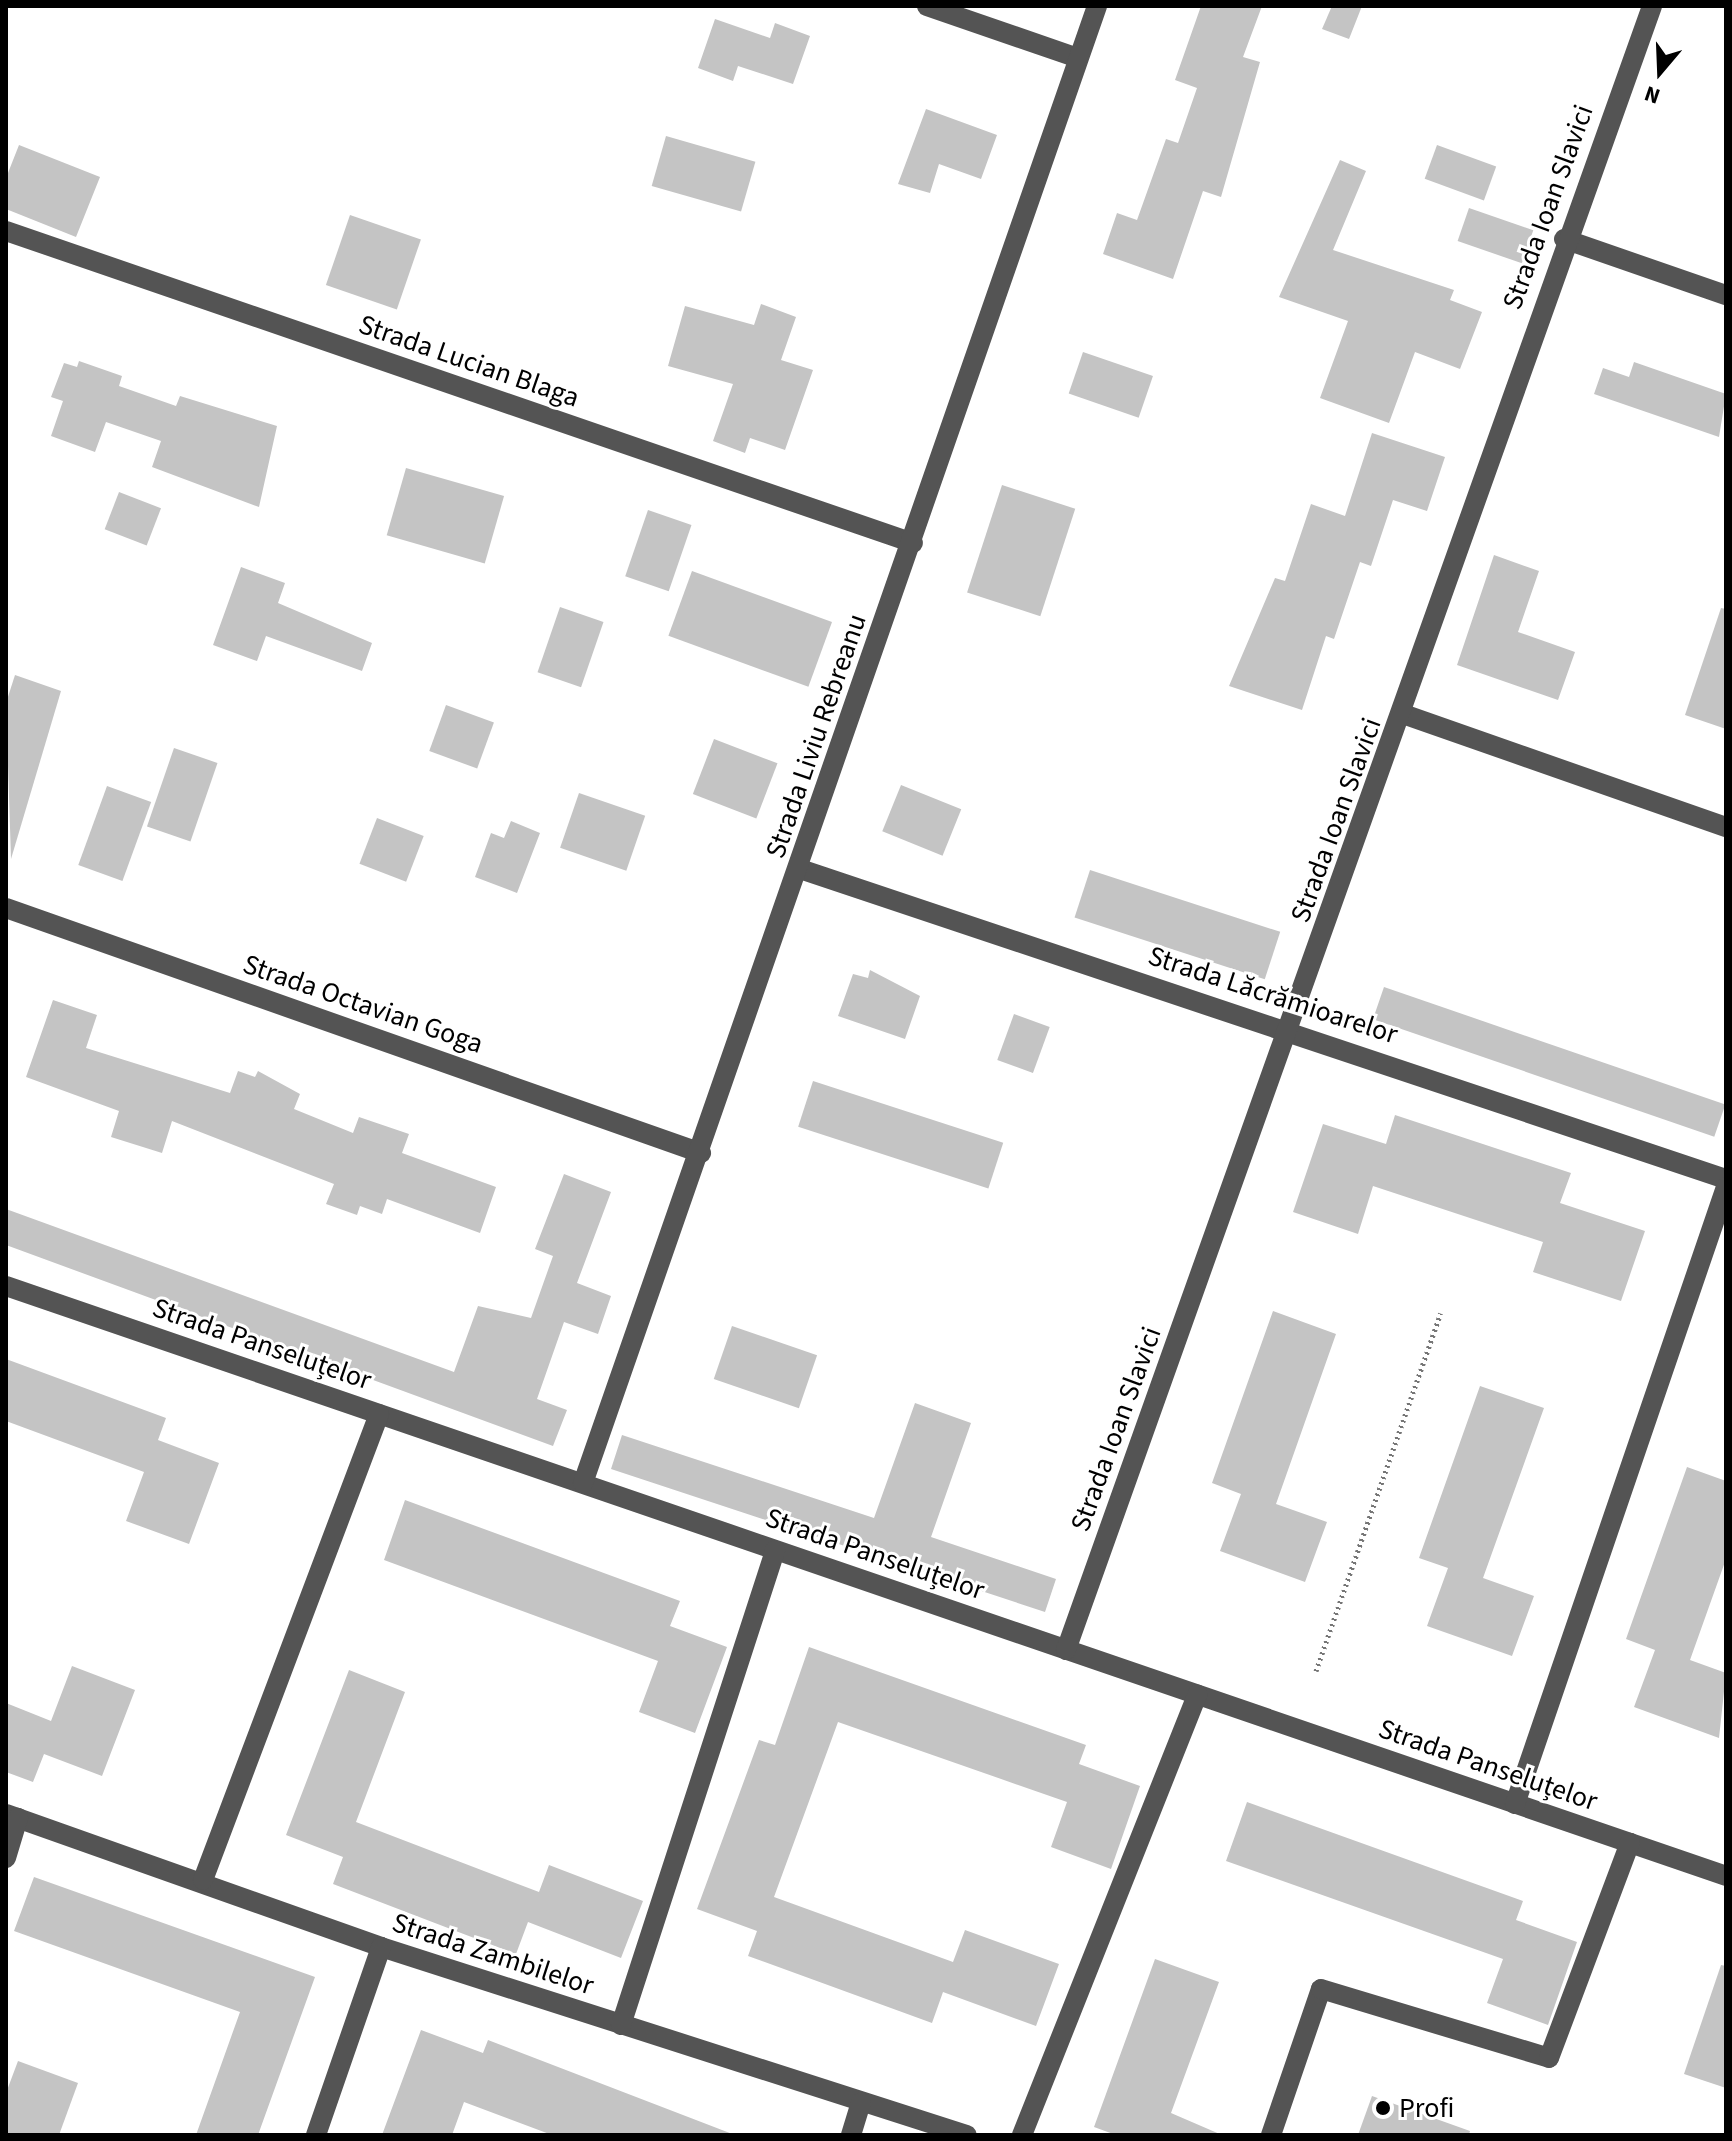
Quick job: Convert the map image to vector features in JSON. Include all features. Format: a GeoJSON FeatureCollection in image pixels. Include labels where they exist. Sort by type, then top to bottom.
{"type":"FeatureCollection","features":[{"type":"Feature","properties":{"kind":"street"},"geometry":{"type":"LineString","coordinates":[[927,6],[1078,58]]}},
{"type":"Feature","properties":{"kind":"street","name":"Strada Liviu Rebreanu"},"geometry":{"type":"LineString","coordinates":[[583,1483],[800,869],[1097,6]]}},
{"type":"Feature","properties":{"kind":"street","name":"Strada Ioan Slavici"},"geometry":{"type":"LineString","coordinates":[[1066,1650],[1292,1030],[1564,239],[1652,6]]}},
{"type":"Feature","properties":{"kind":"street","name":"Strada Lucian Blaga"},"geometry":{"type":"LineString","coordinates":[[6,231],[913,543]]}},
{"type":"Feature","properties":{"kind":"street"},"geometry":{"type":"LineString","coordinates":[[1564,239],[1726,295]]}},
{"type":"Feature","properties":{"kind":"street"},"geometry":{"type":"LineString","coordinates":[[1403,714],[1726,827]]}},
{"type":"Feature","properties":{"kind":"street","name":"Strada Lăcrămioarelor"},"geometry":{"type":"LineString","coordinates":[[800,869],[1292,1030],[1726,1179]]}},
{"type":"Feature","properties":{"kind":"street","name":"Strada Octavian Goga"},"geometry":{"type":"LineString","coordinates":[[6,908],[701,1153]]}},
{"type":"Feature","properties":{"kind":"street"},"geometry":{"type":"LineString","coordinates":[[1515,1804],[1726,1187]]}},
{"type":"Feature","properties":{"kind":"street","name":"Strada Panseluțelor"},"geometry":{"type":"LineString","coordinates":[[6,1286],[1726,1876]]}},
{"type":"Feature","properties":{"kind":"street"},"geometry":{"type":"LineString","coordinates":[[203,1880],[379,1414]]}},
{"type":"Feature","properties":{"kind":"street"},"geometry":{"type":"LineString","coordinates":[[621,2025],[775,1550]]}},
{"type":"Feature","properties":{"kind":"street"},"geometry":{"type":"LineString","coordinates":[[1022,2135],[1197,1695]]}},
{"type":"Feature","properties":{"kind":"street"},"geometry":{"type":"LineString","coordinates":[[6,1858],[12,1816]]}},
{"type":"Feature","properties":{"kind":"street","name":"Strada Zambilelor"},"geometry":{"type":"LineString","coordinates":[[12,1816],[203,1880],[381,1947],[967,2135]]}},
{"type":"Feature","properties":{"kind":"street"},"geometry":{"type":"LineString","coordinates":[[1271,2135],[1321,1989],[1549,2058],[1630,1843]]}},
{"type":"Feature","properties":{"kind":"street"},"geometry":{"type":"LineString","coordinates":[[316,2135],[381,1947]]}},
{"type":"Feature","properties":{"kind":"street"},"geometry":{"type":"LineString","coordinates":[[851,2135],[861,2102]]}},
{"type":"Feature","properties":{"kind":"path"},"geometry":{"type":"LineString","coordinates":[[1316,1671],[1441,1313]]}},
{"type":"Feature","properties":{"kind":"building"},"geometry":{"type":"Polygon","coordinates":[[[1201,6],[1262,6],[1243,57],[1260,62],[1221,197],[1203,191],[1173,279],[1103,254],[1117,213],[1137,220],[1166,139],[1178,143],[1197,88],[1175,80],[1201,6]]]}},
{"type":"Feature","properties":{"kind":"building"},"geometry":{"type":"Polygon","coordinates":[[[1332,6],[1362,6],[1349,39],[1322,29],[1332,6]]]}},
{"type":"Feature","properties":{"kind":"building"},"geometry":{"type":"Polygon","coordinates":[[[715,19],[770,38],[775,23],[810,36],[793,84],[738,66],[733,81],[698,68],[715,19]]]}},
{"type":"Feature","properties":{"kind":"building"},"geometry":{"type":"Polygon","coordinates":[[[926,109],[997,135],[981,179],[939,164],[930,193],[898,184],[926,109]]]}},
{"type":"Feature","properties":{"kind":"building"},"geometry":{"type":"Polygon","coordinates":[[[666,136],[755,162],[741,212],[652,186],[666,136]]]}},
{"type":"Feature","properties":{"kind":"building"},"geometry":{"type":"Polygon","coordinates":[[[19,145],[100,177],[76,237],[6,209],[6,178],[19,145]]]}},
{"type":"Feature","properties":{"kind":"building"},"geometry":{"type":"Polygon","coordinates":[[[1437,145],[1496,167],[1484,200],[1425,179],[1437,145]]]}},
{"type":"Feature","properties":{"kind":"building"},"geometry":{"type":"Polygon","coordinates":[[[1340,160],[1366,171],[1333,250],[1454,290],[1450,300],[1482,312],[1460,369],[1415,352],[1389,423],[1320,398],[1348,321],[1279,297],[1340,160]]]}},
{"type":"Feature","properties":{"kind":"building"},"geometry":{"type":"Polygon","coordinates":[[[1469,208],[1533,230],[1522,263],[1458,241],[1469,208]]]}},
{"type":"Feature","properties":{"kind":"building"},"geometry":{"type":"Polygon","coordinates":[[[350,215],[421,239],[397,309],[326,285],[350,215]]]}},
{"type":"Feature","properties":{"kind":"building"},"geometry":{"type":"Polygon","coordinates":[[[761,304],[796,317],[781,360],[813,370],[785,450],[750,438],[745,453],[713,441],[733,384],[668,366],[685,306],[754,325],[761,304]]]}},
{"type":"Feature","properties":{"kind":"building"},"geometry":{"type":"Polygon","coordinates":[[[1083,352],[1153,376],[1139,418],[1069,394],[1083,352]]]}},
{"type":"Feature","properties":{"kind":"building"},"geometry":{"type":"Polygon","coordinates":[[[79,361],[122,376],[119,386],[176,406],[180,396],[277,426],[259,507],[152,467],[161,441],[106,422],[95,452],[51,436],[63,401],[51,397],[64,363],[77,367],[79,361]]]}},
{"type":"Feature","properties":{"kind":"building"},"geometry":{"type":"Polygon","coordinates":[[[1634,362],[1726,394],[1719,437],[1594,394],[1603,368],[1629,377],[1634,362]]]}},
{"type":"Feature","properties":{"kind":"building"},"geometry":{"type":"Polygon","coordinates":[[[1372,433],[1445,457],[1427,511],[1393,500],[1371,566],[1360,562],[1334,639],[1326,636],[1302,710],[1229,686],[1275,578],[1285,581],[1311,504],[1345,516],[1372,433]]]}},
{"type":"Feature","properties":{"kind":"building"},"geometry":{"type":"Polygon","coordinates":[[[406,468],[504,496],[485,563],[387,535],[406,468]]]}},
{"type":"Feature","properties":{"kind":"building"},"geometry":{"type":"Polygon","coordinates":[[[1002,485],[1075,509],[1040,616],[967,592],[1002,485]]]}},
{"type":"Feature","properties":{"kind":"building"},"geometry":{"type":"Polygon","coordinates":[[[119,492],[161,508],[147,545],[105,529],[119,492]]]}},
{"type":"Feature","properties":{"kind":"building"},"geometry":{"type":"Polygon","coordinates":[[[648,510],[691,525],[669,591],[625,576],[648,510]]]}},
{"type":"Feature","properties":{"kind":"building"},"geometry":{"type":"Polygon","coordinates":[[[1494,555],[1539,571],[1518,632],[1575,652],[1558,700],[1457,665],[1494,555]]]}},
{"type":"Feature","properties":{"kind":"building"},"geometry":{"type":"Polygon","coordinates":[[[241,567],[285,583],[278,603],[372,643],[362,671],[266,636],[257,661],[213,645],[241,567]]]}},
{"type":"Feature","properties":{"kind":"building"},"geometry":{"type":"Polygon","coordinates":[[[692,571],[832,622],[808,687],[668,636],[692,571]]]}},
{"type":"Feature","properties":{"kind":"building"},"geometry":{"type":"Polygon","coordinates":[[[560,607],[603,622],[581,687],[538,672],[560,607]]]}},
{"type":"Feature","properties":{"kind":"building"},"geometry":{"type":"Polygon","coordinates":[[[1721,608],[1726,609],[1726,729],[1685,715],[1721,608]]]}},
{"type":"Feature","properties":{"kind":"building"},"geometry":{"type":"Polygon","coordinates":[[[15,675],[61,691],[11,859],[6,703],[15,675]]]}},
{"type":"Feature","properties":{"kind":"building"},"geometry":{"type":"Polygon","coordinates":[[[446,705],[494,722],[477,768],[429,751],[446,705]]]}},
{"type":"Feature","properties":{"kind":"building"},"geometry":{"type":"Polygon","coordinates":[[[714,739],[777,763],[756,818],[693,794],[714,739]]]}},
{"type":"Feature","properties":{"kind":"building"},"geometry":{"type":"Polygon","coordinates":[[[174,748],[217,763],[190,841],[147,826],[174,748]]]}},
{"type":"Feature","properties":{"kind":"building"},"geometry":{"type":"Polygon","coordinates":[[[901,785],[961,809],[943,856],[882,831],[901,785]]]}},
{"type":"Feature","properties":{"kind":"building"},"geometry":{"type":"Polygon","coordinates":[[[107,786],[151,802],[122,881],[78,865],[107,786]]]}},
{"type":"Feature","properties":{"kind":"building"},"geometry":{"type":"Polygon","coordinates":[[[579,793],[645,816],[626,871],[560,848],[579,793]]]}},
{"type":"Feature","properties":{"kind":"building"},"geometry":{"type":"Polygon","coordinates":[[[377,818],[424,836],[406,882],[359,864],[377,818]]]}},
{"type":"Feature","properties":{"kind":"building"},"geometry":{"type":"Polygon","coordinates":[[[511,821],[540,833],[517,893],[475,877],[491,833],[504,838],[511,821]]]}},
{"type":"Feature","properties":{"kind":"building"},"geometry":{"type":"Polygon","coordinates":[[[1090,870],[1280,932],[1265,979],[1075,918],[1090,870]]]}},
{"type":"Feature","properties":{"kind":"building"},"geometry":{"type":"Polygon","coordinates":[[[870,970],[920,996],[905,1039],[838,1016],[853,974],[868,978],[870,970]]]}},
{"type":"Feature","properties":{"kind":"building"},"geometry":{"type":"Polygon","coordinates":[[[1384,987],[1725,1105],[1714,1137],[1373,1019],[1384,987]]]}},
{"type":"Feature","properties":{"kind":"building"},"geometry":{"type":"Polygon","coordinates":[[[53,1000],[97,1015],[86,1048],[230,1093],[238,1071],[255,1077],[258,1071],[300,1094],[294,1109],[353,1133],[359,1117],[409,1134],[402,1153],[496,1187],[480,1233],[387,1199],[382,1214],[360,1206],[357,1215],[326,1204],[334,1184],[172,1121],[162,1153],[111,1137],[119,1111],[26,1077],[53,1000]]]}},
{"type":"Feature","properties":{"kind":"building"},"geometry":{"type":"Polygon","coordinates":[[[1014,1014],[1050,1027],[1033,1073],[997,1060],[1014,1014]]]}},
{"type":"Feature","properties":{"kind":"building"},"geometry":{"type":"Polygon","coordinates":[[[813,1081],[1003,1143],[988,1188],[798,1127],[813,1081]]]}},
{"type":"Feature","properties":{"kind":"building"},"geometry":{"type":"Polygon","coordinates":[[[1395,1115],[1571,1173],[1560,1203],[1645,1231],[1621,1301],[1533,1272],[1543,1242],[1373,1186],[1358,1234],[1293,1212],[1323,1124],[1386,1144],[1395,1115]]]}},
{"type":"Feature","properties":{"kind":"building"},"geometry":{"type":"Polygon","coordinates":[[[564,1174],[611,1192],[577,1283],[611,1296],[598,1334],[564,1322],[537,1399],[567,1410],[553,1446],[6,1245],[6,1209],[454,1372],[478,1306],[531,1318],[553,1256],[535,1249],[564,1174]]]}},
{"type":"Feature","properties":{"kind":"building"},"geometry":{"type":"Polygon","coordinates":[[[1273,1311],[1336,1334],[1276,1504],[1327,1522],[1305,1582],[1220,1551],[1241,1494],[1212,1483],[1273,1311]]]}},
{"type":"Feature","properties":{"kind":"building"},"geometry":{"type":"Polygon","coordinates":[[[732,1326],[817,1355],[799,1408],[714,1379],[732,1326]]]}},
{"type":"Feature","properties":{"kind":"building"},"geometry":{"type":"Polygon","coordinates":[[[6,1359],[166,1418],[158,1440],[219,1463],[189,1544],[126,1521],[144,1472],[6,1421],[6,1359]]]}},
{"type":"Feature","properties":{"kind":"building"},"geometry":{"type":"Polygon","coordinates":[[[1480,1386],[1544,1408],[1483,1578],[1534,1596],[1512,1656],[1427,1626],[1448,1568],[1419,1558],[1480,1386]]]}},
{"type":"Feature","properties":{"kind":"building"},"geometry":{"type":"Polygon","coordinates":[[[915,1403],[971,1423],[931,1537],[1056,1579],[1045,1612],[611,1469],[622,1435],[874,1518],[915,1403]]]}},
{"type":"Feature","properties":{"kind":"building"},"geometry":{"type":"Polygon","coordinates":[[[1687,1467],[1726,1481],[1726,1559],[1690,1660],[1726,1673],[1719,1738],[1634,1707],[1655,1650],[1626,1639],[1687,1467]]]}},
{"type":"Feature","properties":{"kind":"building"},"geometry":{"type":"Polygon","coordinates":[[[405,1500],[680,1601],[670,1626],[727,1647],[695,1733],[639,1712],[658,1661],[384,1560],[405,1500]]]}},
{"type":"Feature","properties":{"kind":"building"},"geometry":{"type":"Polygon","coordinates":[[[809,1647],[1086,1745],[1079,1764],[1140,1786],[1111,1869],[1051,1847],[1067,1802],[838,1722],[774,1897],[953,1962],[965,1930],[1059,1964],[1036,2026],[943,1992],[932,2023],[748,1956],[757,1931],[697,1909],[759,1740],[775,1745],[809,1647]]]}},
{"type":"Feature","properties":{"kind":"building"},"geometry":{"type":"Polygon","coordinates":[[[72,1666],[135,1690],[102,1776],[44,1754],[33,1782],[6,1772],[6,1703],[51,1721],[72,1666]]]}},
{"type":"Feature","properties":{"kind":"building"},"geometry":{"type":"Polygon","coordinates":[[[349,1670],[405,1692],[356,1822],[539,1892],[549,1865],[643,1901],[621,1958],[528,1922],[516,1954],[333,1884],[343,1857],[286,1835],[349,1670]]]}},
{"type":"Feature","properties":{"kind":"building"},"geometry":{"type":"Polygon","coordinates":[[[1247,1802],[1523,1901],[1516,1920],[1577,1942],[1548,2025],[1487,2003],[1503,1959],[1226,1861],[1247,1802]]]}},
{"type":"Feature","properties":{"kind":"building"},"geometry":{"type":"Polygon","coordinates":[[[34,1877],[315,1977],[258,2135],[196,2135],[240,2012],[14,1931],[34,1877]]]}},
{"type":"Feature","properties":{"kind":"building"},"geometry":{"type":"Polygon","coordinates":[[[1155,1959],[1219,1982],[1171,2113],[1222,2135],[1116,2135],[1094,2127],[1155,1959]]]}},
{"type":"Feature","properties":{"kind":"building"},"geometry":{"type":"Polygon","coordinates":[[[1721,1965],[1726,1966],[1726,2088],[1684,2074],[1721,1965]]]}},
{"type":"Feature","properties":{"kind":"building"},"geometry":{"type":"Polygon","coordinates":[[[421,2030],[483,2053],[488,2040],[735,2135],[552,2135],[464,2102],[452,2135],[382,2135],[421,2030]]]}},
{"type":"Feature","properties":{"kind":"building"},"geometry":{"type":"Polygon","coordinates":[[[18,2061],[78,2083],[59,2135],[6,2135],[6,2093],[18,2061]]]}},
{"type":"Feature","properties":{"kind":"building"},"geometry":{"type":"Polygon","coordinates":[[[1372,2096],[1470,2131],[1469,2135],[1358,2135],[1372,2096]]]}},
{"type":"Feature","properties":{"kind":"place","name":"Profi"},"geometry":{"type":"Point","coordinates":[1383,2108]}}]}
